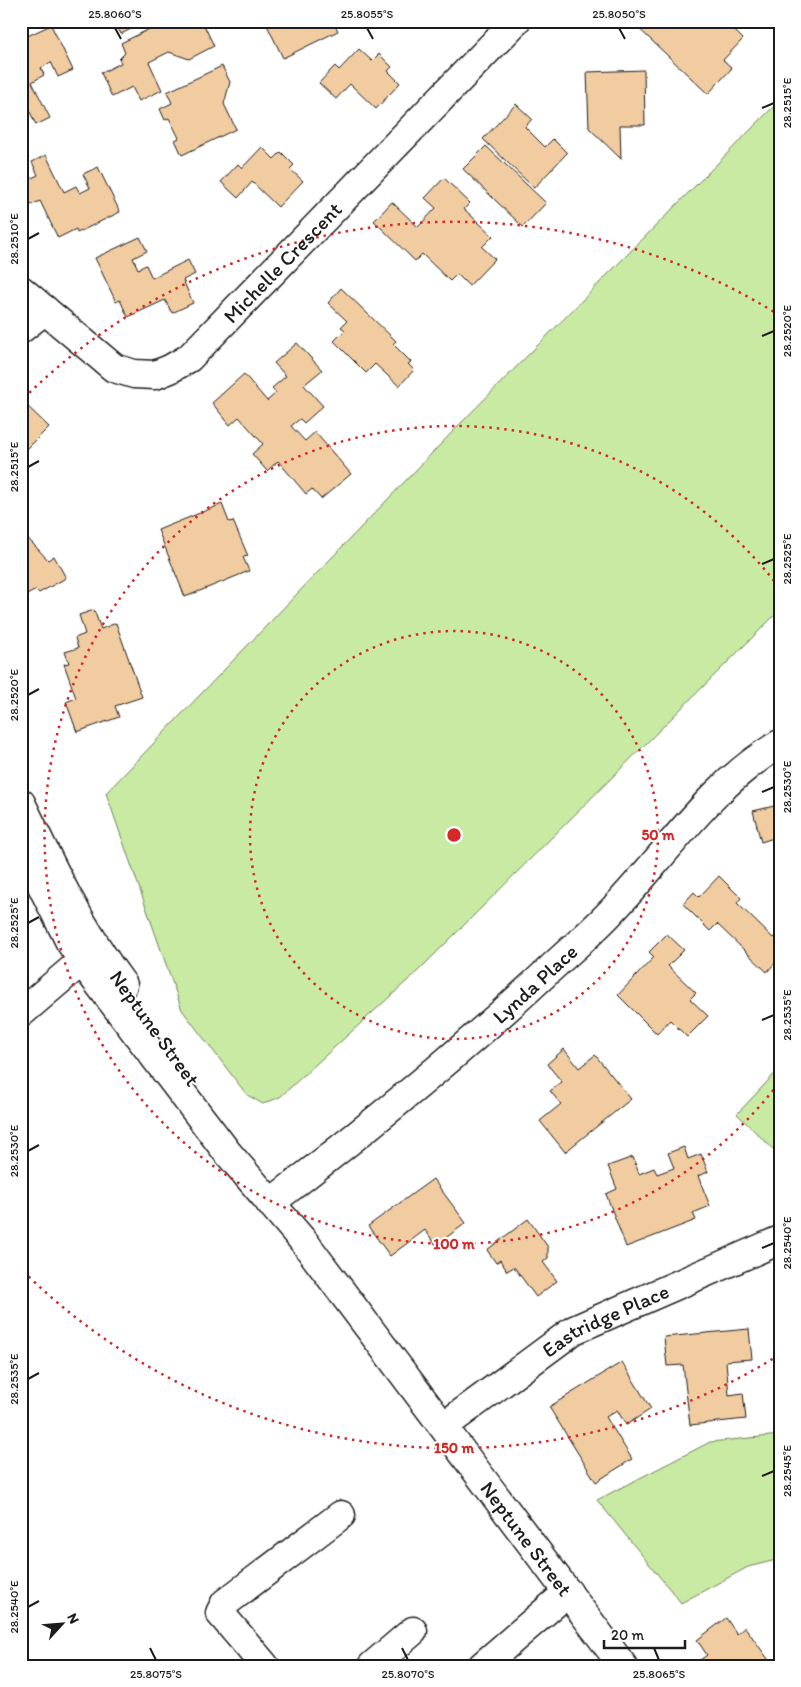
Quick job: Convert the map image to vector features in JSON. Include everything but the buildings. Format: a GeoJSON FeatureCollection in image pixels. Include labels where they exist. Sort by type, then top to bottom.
{"type":"FeatureCollection","features":[{"type":"Feature","properties":{"kind":"street","name":"Michelle Crescent"},"geometry":{"type":"LineString","coordinates":[[21,290],[114,368],[134,374],[155,375],[170,369],[189,358],[516,21]]}},
{"type":"Feature","properties":{"kind":"street"},"geometry":{"type":"LineString","coordinates":[[21,329],[45,310]]}},
{"type":"Feature","properties":{"kind":"street","name":"Lynda Place"},"geometry":{"type":"LineString","coordinates":[[274,1200],[338,1151],[498,1018],[608,915],[729,780],[762,754],[780,744]]}},
{"type":"Feature","properties":{"kind":"street","name":"Neptune Street"},"geometry":{"type":"LineString","coordinates":[[22,804],[89,954],[226,1152],[274,1200],[623,1666]]}},
{"type":"Feature","properties":{"kind":"street","name":"Neptune Street"},"geometry":{"type":"LineString","coordinates":[[21,844],[70,942],[89,954]]}},
{"type":"Feature","properties":{"kind":"street"},"geometry":{"type":"LineString","coordinates":[[21,1014],[89,954]]}},
{"type":"Feature","properties":{"kind":"street","name":"Eastridge Place"},"geometry":{"type":"LineString","coordinates":[[444,1426],[574,1330],[780,1240]]}},
{"type":"Feature","properties":{"kind":"street"},"geometry":{"type":"LineString","coordinates":[[265,1666],[220,1613],[225,1603],[234,1594],[341,1515]]}},
{"type":"Feature","properties":{"kind":"street"},"geometry":{"type":"LineString","coordinates":[[482,1666],[568,1592]]}},
{"type":"Feature","properties":{"kind":"street"},"geometry":{"type":"LineString","coordinates":[[372,1666],[413,1631]]}},
{"type":"Feature","properties":{"kind":"green space"},"geometry":{"type":"Polygon","coordinates":[[[780,100],[780,610],[418,971],[280,1097],[263,1104],[247,1095],[182,1010],[106,793],[458,426],[780,100]]]}},
{"type":"Feature","properties":{"kind":"green space"},"geometry":{"type":"Polygon","coordinates":[[[780,1068],[780,1156],[737,1114],[780,1068]]]}},
{"type":"Feature","properties":{"kind":"green space"},"geometry":{"type":"Polygon","coordinates":[[[780,1435],[780,1559],[748,1567],[681,1603],[597,1500],[710,1442],[780,1435]]]}}]}
